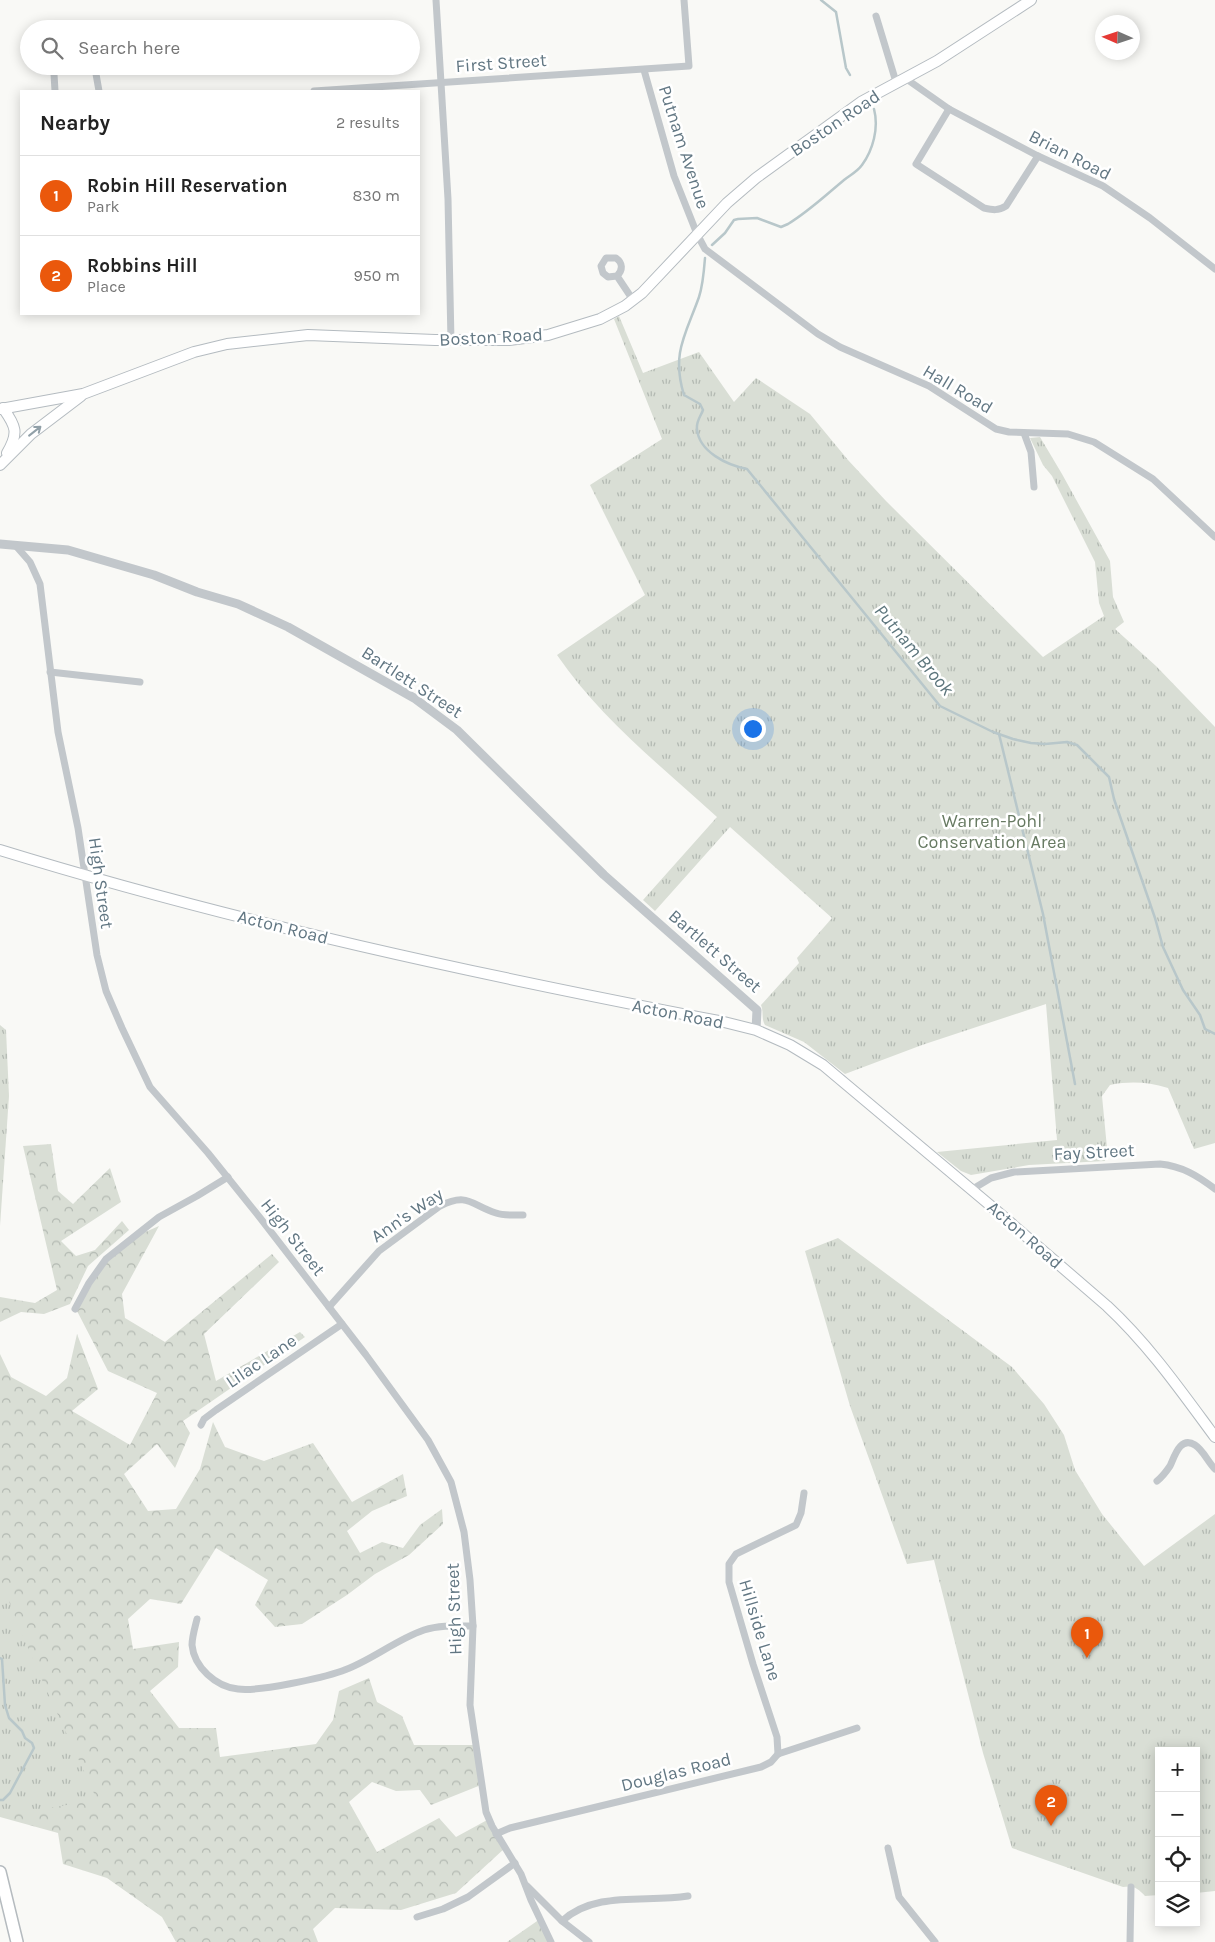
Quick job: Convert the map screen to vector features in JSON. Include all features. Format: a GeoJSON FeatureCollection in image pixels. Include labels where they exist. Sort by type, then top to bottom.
{"type":"FeatureCollection","features":[{"type":"Feature","properties":{"kind":"main road","name":"Boston Road"},"geometry":{"type":"LineString","coordinates":[[1,409],[83,394],[194,352],[227,344],[308,335],[450,341],[509,340],[555,333],[600,319],[633,300],[656,279],[727,203],[756,178],[854,107],[954,51],[1031,0]]}},
{"type":"Feature","properties":{"kind":"main road"},"geometry":{"type":"LineString","coordinates":[[1,463],[31,434],[83,394]]}},
{"type":"Feature","properties":{"kind":"main road"},"geometry":{"type":"LineString","coordinates":[[1,409],[15,428],[13,442],[1,463]]}},
{"type":"Feature","properties":{"kind":"main road","name":"Acton Road"},"geometry":{"type":"LineString","coordinates":[[0,850],[333,940],[724,1022],[756,1030],[790,1045],[823,1065],[1124,1322],[1157,1359],[1215,1437]]}},
{"type":"Feature","properties":{"kind":"main road"},"geometry":{"type":"LineString","coordinates":[[0,1872],[18,1942]]}},
{"type":"Feature","properties":{"kind":"street"},"geometry":{"type":"LineString","coordinates":[[436,0],[448,199],[450,341]]}},
{"type":"Feature","properties":{"kind":"street","name":"First Street"},"geometry":{"type":"LineString","coordinates":[[328,90],[689,66],[684,0]]}},
{"type":"Feature","properties":{"kind":"street"},"geometry":{"type":"LineString","coordinates":[[876,16],[901,80]]}},
{"type":"Feature","properties":{"kind":"street","name":"Putnam Avenue"},"geometry":{"type":"LineString","coordinates":[[644,70],[674,176],[697,234]]}},
{"type":"Feature","properties":{"kind":"street"},"geometry":{"type":"LineString","coordinates":[[54,75],[55,90]]}},
{"type":"Feature","properties":{"kind":"street"},"geometry":{"type":"LineString","coordinates":[[96,75],[98,90]]}},
{"type":"Feature","properties":{"kind":"street","name":"Brian Road"},"geometry":{"type":"LineString","coordinates":[[901,80],[949,109],[1038,156],[1103,186],[1150,218],[1215,269]]}},
{"type":"Feature","properties":{"kind":"street"},"geometry":{"type":"LineString","coordinates":[[949,109],[916,164],[984,208],[1000,210],[1006,206],[1038,156]]}},
{"type":"Feature","properties":{"kind":"street","name":"Hall Road"},"geometry":{"type":"LineString","coordinates":[[697,234],[705,249],[818,334],[840,347],[929,386],[996,429],[1004,432],[1068,434],[1094,442],[1120,456],[1153,480],[1215,537]]}},
{"type":"Feature","properties":{"kind":"street"},"geometry":{"type":"LineString","coordinates":[[617,276],[633,300]]}},
{"type":"Feature","properties":{"kind":"street"},"geometry":{"type":"LineString","coordinates":[[1024,433],[1031,452],[1034,487]]}},
{"type":"Feature","properties":{"kind":"street","name":"Bartlett Street"},"geometry":{"type":"LineString","coordinates":[[0,544],[68,550],[238,604],[288,627],[414,698],[457,730],[604,875],[758,1010],[756,1030]]}},
{"type":"Feature","properties":{"kind":"street","name":"High Street"},"geometry":{"type":"LineString","coordinates":[[16,546],[30,562],[40,584],[58,732],[78,828],[97,955],[106,991],[150,1087],[228,1177],[342,1324],[428,1440],[451,1482],[464,1532],[470,1580],[473,1626],[470,1679],[472,1716],[484,1804],[496,1834],[527,1886],[531,1900],[551,1942]]}},
{"type":"Feature","properties":{"kind":"street"},"geometry":{"type":"LineString","coordinates":[[50,672],[140,682]]}},
{"type":"Feature","properties":{"kind":"street","name":"Fay Street"},"geometry":{"type":"LineString","coordinates":[[971,1190],[991,1178],[1014,1172],[1160,1164],[1188,1170],[1215,1189]]}},
{"type":"Feature","properties":{"kind":"street"},"geometry":{"type":"LineString","coordinates":[[75,1309],[89,1283],[106,1259],[159,1217],[228,1177]]}},
{"type":"Feature","properties":{"kind":"street","name":"Ann's Way"},"geometry":{"type":"LineString","coordinates":[[329,1307],[379,1251],[440,1206],[450,1201],[465,1199],[496,1214],[523,1215]]}},
{"type":"Feature","properties":{"kind":"street","name":"Lilac Lane"},"geometry":{"type":"LineString","coordinates":[[201,1425],[204,1419],[216,1410],[342,1324]]}},
{"type":"Feature","properties":{"kind":"street"},"geometry":{"type":"LineString","coordinates":[[1157,1481],[1166,1472],[1180,1446],[1185,1443],[1196,1445],[1215,1469]]}},
{"type":"Feature","properties":{"kind":"street","name":"Hillside Lane"},"geometry":{"type":"LineString","coordinates":[[778,1754],[777,1737],[747,1645],[729,1582],[728,1570],[732,1558],[736,1554],[796,1525],[801,1514],[804,1493]]}},
{"type":"Feature","properties":{"kind":"street"},"geometry":{"type":"LineString","coordinates":[[196,1619],[192,1645],[198,1663],[212,1680],[237,1690],[262,1687],[343,1670],[427,1629],[473,1626]]}},
{"type":"Feature","properties":{"kind":"street","name":"Douglas Road"},"geometry":{"type":"LineString","coordinates":[[496,1834],[510,1828],[761,1766],[771,1762],[778,1754],[857,1728]]}},
{"type":"Feature","properties":{"kind":"street"},"geometry":{"type":"LineString","coordinates":[[888,1848],[899,1897],[936,1942]]}},
{"type":"Feature","properties":{"kind":"street"},"geometry":{"type":"LineString","coordinates":[[417,1917],[443,1909],[468,1897],[515,1863]]}},
{"type":"Feature","properties":{"kind":"street"},"geometry":{"type":"LineString","coordinates":[[527,1886],[562,1921],[589,1942]]}},
{"type":"Feature","properties":{"kind":"street"},"geometry":{"type":"LineString","coordinates":[[1130,1942],[1131,1887]]}},
{"type":"Feature","properties":{"kind":"street"},"geometry":{"type":"LineString","coordinates":[[562,1921],[570,1914],[588,1906],[608,1901],[671,1899],[688,1896]]}},
{"type":"Feature","properties":{"kind":"green space","name":"Warren-Pohl Conservation Area"},"geometry":{"type":"Polygon","coordinates":[[[619,316],[643,373],[699,352],[734,402],[756,378],[810,414],[848,460],[886,501],[1043,657],[1104,616],[1099,603],[1095,562],[1052,476],[1043,465],[1030,438],[1040,437],[1110,561],[1113,597],[1124,622],[1115,629],[1156,666],[1215,727],[1215,1143],[1194,1149],[1168,1088],[1153,1084],[1118,1084],[1110,1085],[1102,1096],[1107,1148],[1105,1161],[1029,1165],[971,1175],[961,1171],[937,1152],[1057,1140],[1046,1004],[922,1045],[845,1074],[804,1042],[765,1025],[761,1005],[799,963],[797,958],[832,918],[730,827],[655,911],[643,900],[717,817],[653,760],[592,700],[557,655],[645,595],[590,485],[662,439],[614,319],[619,316]]]}},
{"type":"Feature","properties":{"kind":"green space"},"geometry":{"type":"Polygon","coordinates":[[[0,1025],[6,1030],[9,1096],[0,1226],[0,1025]]]}},
{"type":"Feature","properties":{"kind":"green space"},"geometry":{"type":"Polygon","coordinates":[[[51,1144],[58,1191],[73,1204],[110,1168],[121,1202],[61,1241],[76,1256],[95,1250],[122,1221],[129,1230],[88,1266],[70,1304],[44,1314],[21,1312],[0,1322],[0,1297],[35,1303],[57,1290],[23,1146],[51,1144]]]}},
{"type":"Feature","properties":{"kind":"green space"},"geometry":{"type":"Polygon","coordinates":[[[159,1226],[122,1294],[125,1318],[165,1342],[272,1254],[279,1262],[204,1334],[216,1381],[300,1332],[305,1337],[183,1421],[190,1433],[175,1468],[157,1444],[124,1474],[148,1511],[176,1509],[200,1469],[213,1422],[225,1447],[264,1461],[313,1443],[352,1502],[403,1474],[407,1496],[372,1511],[347,1531],[360,1553],[382,1542],[403,1548],[420,1525],[442,1509],[443,1524],[409,1555],[375,1574],[347,1595],[302,1624],[275,1627],[255,1605],[268,1580],[216,1548],[181,1604],[150,1599],[128,1619],[133,1649],[179,1642],[178,1667],[150,1691],[179,1728],[216,1728],[220,1757],[316,1744],[333,1720],[339,1691],[369,1678],[377,1702],[402,1716],[414,1745],[475,1745],[481,1785],[431,1805],[420,1790],[396,1791],[372,1782],[349,1802],[377,1852],[439,1818],[456,1837],[489,1819],[505,1848],[456,1893],[401,1910],[335,1908],[313,1929],[318,1942],[176,1942],[162,1917],[107,1878],[63,1864],[58,1833],[0,1817],[0,1354],[11,1377],[46,1396],[67,1378],[77,1334],[98,1389],[72,1411],[130,1445],[157,1393],[108,1371],[77,1311],[106,1259],[136,1236],[159,1226]]]}},
{"type":"Feature","properties":{"kind":"green space"},"geometry":{"type":"Polygon","coordinates":[[[838,1238],[1012,1367],[1044,1404],[1064,1435],[1075,1470],[1102,1514],[1144,1566],[1215,1514],[1215,1891],[1200,1893],[1200,1747],[1155,1747],[1155,1895],[1145,1896],[1130,1886],[1123,1887],[1012,1848],[983,1753],[934,1560],[907,1564],[850,1406],[805,1251],[838,1238]]]}},
{"type":"Feature","properties":{"kind":"green space"},"geometry":{"type":"Polygon","coordinates":[[[0,1577],[34,1661],[97,1800],[0,1816],[0,1577]]]}},
{"type":"Feature","properties":{"kind":"green space"},"geometry":{"type":"Polygon","coordinates":[[[540,1919],[551,1942],[507,1942],[540,1919]]]}},
{"type":"Feature","properties":{"kind":"waterway","name":"Putnam Brook"},"geometry":{"type":"LineString","coordinates":[[821,0],[836,12],[846,68],[850,75]]}},
{"type":"Feature","properties":{"kind":"waterway","name":"Putnam Brook"},"geometry":{"type":"LineString","coordinates":[[712,245],[725,233],[734,220],[757,218],[781,227],[788,224],[856,172],[866,159],[872,146],[876,124],[874,109]]}},
{"type":"Feature","properties":{"kind":"waterway","name":"Putnam Brook"},"geometry":{"type":"LineString","coordinates":[[705,258],[700,292],[685,333],[679,367],[684,395],[700,404],[703,410],[697,426],[699,437],[703,444],[708,451],[723,461],[747,469],[940,706],[993,732],[1013,739],[1031,743],[1067,742],[1077,745],[1109,777],[1114,799],[1155,918],[1163,947],[1183,990],[1200,1015],[1205,1029],[1215,1034]]}},
{"type":"Feature","properties":{"kind":"waterway"},"geometry":{"type":"LineString","coordinates":[[999,734],[1043,914],[1075,1084]]}},
{"type":"Feature","properties":{"kind":"waterway"},"geometry":{"type":"LineString","coordinates":[[0,1658],[2,1659],[5,1705],[9,1718],[22,1731],[25,1738],[32,1743],[34,1748],[10,1793],[3,1800],[0,1800]]}},
{"type":"Feature","properties":{"kind":"place","name":"Robin Hill Reservation"},"geometry":{"type":"Point","coordinates":[1087,1658]}},
{"type":"Feature","properties":{"kind":"place","name":"Robbins Hill"},"geometry":{"type":"Point","coordinates":[1051,1826]}}]}
